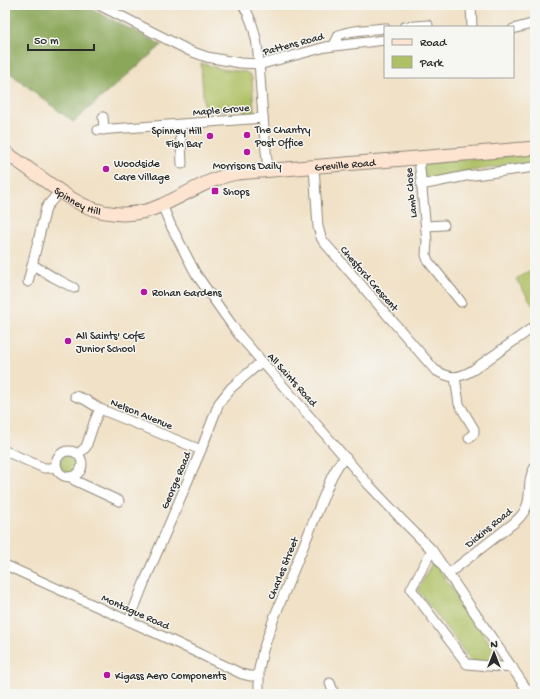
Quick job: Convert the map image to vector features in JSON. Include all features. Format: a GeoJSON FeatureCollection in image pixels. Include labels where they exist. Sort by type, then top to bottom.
{"type":"FeatureCollection","features":[{"type":"Feature","properties":{"kind":"street","name":"Pattens Road"},"geometry":{"type":"LineString","coordinates":[[98,5],[180,47],[199,54],[245,64],[268,63],[334,45],[384,40]]}},
{"type":"Feature","properties":{"kind":"street"},"geometry":{"type":"LineString","coordinates":[[243,5],[253,27],[256,44],[268,170]]}},
{"type":"Feature","properties":{"kind":"street"},"geometry":{"type":"LineString","coordinates":[[470,5],[472,26]]}},
{"type":"Feature","properties":{"kind":"street"},"geometry":{"type":"LineString","coordinates":[[514,30],[535,23]]}},
{"type":"Feature","properties":{"kind":"street"},"geometry":{"type":"LineString","coordinates":[[416,26],[428,26]]}},
{"type":"Feature","properties":{"kind":"street","name":"Pattens Road"},"geometry":{"type":"LineString","coordinates":[[334,45],[339,35],[344,33],[384,28]]}},
{"type":"Feature","properties":{"kind":"street","name":"Maple Grove"},"geometry":{"type":"LineString","coordinates":[[102,117],[101,130],[263,118]]}},
{"type":"Feature","properties":{"kind":"street","name":"Maple Grove"},"geometry":{"type":"LineString","coordinates":[[180,125],[182,164]]}},
{"type":"Feature","properties":{"kind":"street","name":"Greville Road"},"geometry":{"type":"LineString","coordinates":[[162,206],[216,179],[237,173],[535,148]]}},
{"type":"Feature","properties":{"kind":"street","name":"Spinney Hill"},"geometry":{"type":"LineString","coordinates":[[5,152],[72,200],[86,207],[107,213],[129,214],[162,206]]}},
{"type":"Feature","properties":{"kind":"street","name":"Lamb Close"},"geometry":{"type":"LineString","coordinates":[[418,158],[426,226],[427,260],[461,302]]}},
{"type":"Feature","properties":{"kind":"street"},"geometry":{"type":"LineString","coordinates":[[421,185],[466,176],[535,166]]}},
{"type":"Feature","properties":{"kind":"street","name":"Chesford Crescent"},"geometry":{"type":"LineString","coordinates":[[314,167],[320,237],[435,370],[445,375],[455,377]]}},
{"type":"Feature","properties":{"kind":"street"},"geometry":{"type":"LineString","coordinates":[[28,282],[46,208],[60,191]]}},
{"type":"Feature","properties":{"kind":"street","name":"All Saints Road"},"geometry":{"type":"LineString","coordinates":[[162,206],[199,279],[239,335],[388,506],[432,550],[530,694]]}},
{"type":"Feature","properties":{"kind":"street","name":"Lamb Close"},"geometry":{"type":"LineString","coordinates":[[426,226],[444,225]]}},
{"type":"Feature","properties":{"kind":"street"},"geometry":{"type":"LineString","coordinates":[[33,265],[74,288]]}},
{"type":"Feature","properties":{"kind":"street"},"geometry":{"type":"LineString","coordinates":[[469,438],[474,433],[474,429],[463,413],[459,404],[455,377],[473,370],[535,326]]}},
{"type":"Feature","properties":{"kind":"street","name":"George Road"},"geometry":{"type":"LineString","coordinates":[[129,621],[221,400],[231,388],[261,362]]}},
{"type":"Feature","properties":{"kind":"street","name":"Nelson Avenue"},"geometry":{"type":"LineString","coordinates":[[75,396],[100,409],[201,450]]}},
{"type":"Feature","properties":{"kind":"street"},"geometry":{"type":"LineString","coordinates":[[78,454],[86,447],[100,409]]}},
{"type":"Feature","properties":{"kind":"street"},"geometry":{"type":"LineString","coordinates":[[5,450],[44,468],[57,467]]}},
{"type":"Feature","properties":{"kind":"street"},"geometry":{"type":"LineString","coordinates":[[69,451],[74,452],[81,457],[81,468],[79,472],[73,476],[67,477],[61,474],[57,467],[57,461],[62,453],[69,451]]}},
{"type":"Feature","properties":{"kind":"street","name":"Charles Street"},"geometry":{"type":"LineString","coordinates":[[259,694],[259,669],[263,650],[274,618],[332,476],[339,464],[346,458]]}},
{"type":"Feature","properties":{"kind":"street","name":"Dickins Road"},"geometry":{"type":"LineString","coordinates":[[448,574],[531,508],[530,478],[535,467]]}},
{"type":"Feature","properties":{"kind":"street"},"geometry":{"type":"LineString","coordinates":[[73,476],[74,480],[119,501]]}},
{"type":"Feature","properties":{"kind":"street"},"geometry":{"type":"LineString","coordinates":[[432,550],[412,590],[467,664],[512,668]]}},
{"type":"Feature","properties":{"kind":"street","name":"Montague Road"},"geometry":{"type":"LineString","coordinates":[[5,565],[242,674],[258,676]]}},
{"type":"Feature","properties":{"kind":"street"},"geometry":{"type":"LineString","coordinates":[[330,683],[334,694]]}},
{"type":"Feature","properties":{"kind":"green space"},"geometry":{"type":"Polygon","coordinates":[[[5,5],[83,5],[162,45],[73,122],[5,69],[5,5]]]}},
{"type":"Feature","properties":{"kind":"green space"},"geometry":{"type":"Polygon","coordinates":[[[201,63],[221,69],[246,72],[249,74],[252,78],[254,112],[251,116],[245,117],[244,108],[204,112],[201,63]]]}},
{"type":"Feature","properties":{"kind":"green space"},"geometry":{"type":"Polygon","coordinates":[[[535,153],[535,162],[461,172],[429,179],[424,176],[422,167],[429,163],[535,153]]]}},
{"type":"Feature","properties":{"kind":"green space"},"geometry":{"type":"Polygon","coordinates":[[[531,270],[535,275],[535,308],[516,279],[531,270]]]}},
{"type":"Feature","properties":{"kind":"green space"},"geometry":{"type":"Polygon","coordinates":[[[69,455],[73,456],[77,460],[77,468],[73,472],[69,473],[65,472],[61,468],[60,464],[61,460],[65,456],[69,455]]]}},
{"type":"Feature","properties":{"kind":"green space"},"geometry":{"type":"Polygon","coordinates":[[[433,561],[504,664],[471,661],[418,590],[433,561]]]}},
{"type":"Feature","properties":{"kind":"place","name":"The Chantry Post Office"},"geometry":{"type":"Point","coordinates":[247,135]}},
{"type":"Feature","properties":{"kind":"place","name":"Spinney Hill Fish Bar"},"geometry":{"type":"Point","coordinates":[210,136]}},
{"type":"Feature","properties":{"kind":"place","name":"Morrisons Daily"},"geometry":{"type":"Point","coordinates":[247,152]}},
{"type":"Feature","properties":{"kind":"place","name":"Woodside Care Village"},"geometry":{"type":"Point","coordinates":[106,169]}},
{"type":"Feature","properties":{"kind":"place","name":"Shops"},"geometry":{"type":"Point","coordinates":[215,191]}},
{"type":"Feature","properties":{"kind":"place","name":"Rohan Gardens"},"geometry":{"type":"Point","coordinates":[144,292]}},
{"type":"Feature","properties":{"kind":"place","name":"All Saints' CofE Junior School"},"geometry":{"type":"Point","coordinates":[68,341]}},
{"type":"Feature","properties":{"kind":"place","name":"Kigass Aero Components"},"geometry":{"type":"Point","coordinates":[107,675]}}]}
